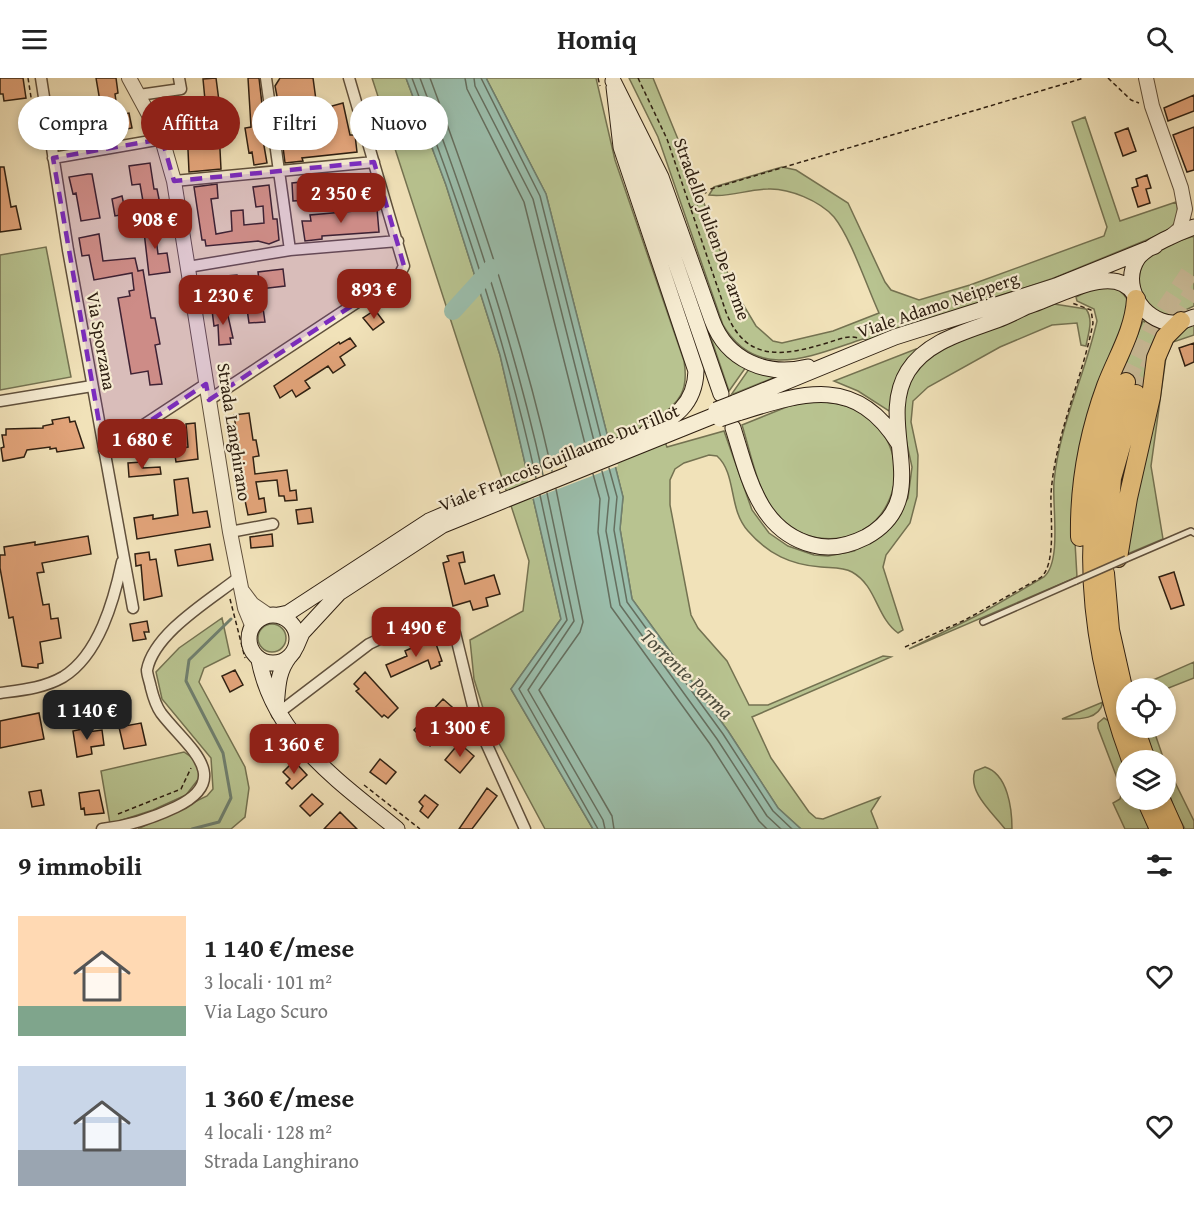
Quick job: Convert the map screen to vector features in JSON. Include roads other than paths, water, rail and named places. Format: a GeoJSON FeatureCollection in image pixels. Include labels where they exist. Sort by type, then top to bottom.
{"type":"FeatureCollection","features":[{"type":"Feature","properties":{"kind":"highway"},"geometry":{"type":"LineString","coordinates":[[1135,297],[1134,322],[1103,395],[1086,457],[1080,504],[1081,579],[1088,612],[1102,662],[1137,750]]}},
{"type":"Feature","properties":{"kind":"highway"},"geometry":{"type":"LineString","coordinates":[[1121,678],[1110,630],[1115,565],[1151,397],[1156,358],[1165,336],[1187,319]]}},
{"type":"Feature","properties":{"kind":"highway"},"geometry":{"type":"LineString","coordinates":[[1102,662],[1091,584],[1092,519],[1104,447],[1131,388],[1112,478],[1119,628],[1127,678]]}},
{"type":"Feature","properties":{"kind":"highway"},"geometry":{"type":"LineString","coordinates":[[1150,810],[1159,829]]}},
{"type":"Feature","properties":{"kind":"highway"},"geometry":{"type":"LineString","coordinates":[[1165,810],[1174,829]]}},
{"type":"Feature","properties":{"kind":"main road"},"geometry":{"type":"LineString","coordinates":[[613,80],[658,170],[714,327],[727,346],[751,364],[779,371],[803,368],[846,356]]}},
{"type":"Feature","properties":{"kind":"main road"},"geometry":{"type":"LineString","coordinates":[[613,80],[755,494],[766,515],[779,528],[796,539],[826,547],[852,543],[868,535],[892,512],[903,480],[896,419],[898,394],[908,370],[918,358],[939,343],[1030,305]]}},
{"type":"Feature","properties":{"kind":"main road"},"geometry":{"type":"LineString","coordinates":[[613,80],[621,147],[696,372],[694,389],[686,405],[661,432]]}},
{"type":"Feature","properties":{"kind":"main road"},"geometry":{"type":"LineString","coordinates":[[1135,297],[1132,278],[1137,260],[1160,243],[1194,226]]}},
{"type":"Feature","properties":{"kind":"main road","name":"Viale Adamo Neipperg"},"geometry":{"type":"LineString","coordinates":[[725,412],[846,356],[944,320],[1056,286],[1160,243]]}},
{"type":"Feature","properties":{"kind":"main road","name":"Viale Adamo Neipperg"},"geometry":{"type":"LineString","coordinates":[[725,412],[920,338],[1030,305],[1106,279],[1123,283],[1140,306],[1158,320],[1173,324],[1187,319]]}},
{"type":"Feature","properties":{"kind":"main road"},"geometry":{"type":"LineString","coordinates":[[725,412],[796,396],[828,393],[843,397],[865,408],[883,424],[899,444]]}},
{"type":"Feature","properties":{"kind":"main road","name":"Viale Francois Guillaume Du Tillot"},"geometry":{"type":"LineString","coordinates":[[274,615],[288,613],[429,521],[661,432],[725,412]]}},
{"type":"Feature","properties":{"kind":"main road","name":"Viale Francois Guillaume Du Tillot"},"geometry":{"type":"LineString","coordinates":[[293,652],[302,633],[346,588],[435,530],[486,501],[637,437],[661,432]]}},
{"type":"Feature","properties":{"kind":"main road"},"geometry":{"type":"LineString","coordinates":[[252,626],[274,615],[294,627],[293,652],[281,669],[278,679],[277,712]]}},
{"type":"Feature","properties":{"kind":"main road","name":"Strada Langhirano"},"geometry":{"type":"LineString","coordinates":[[252,626],[248,640],[253,655],[252,660],[277,712],[299,744],[327,772],[397,829]]}},
{"type":"Feature","properties":{"kind":"main road"},"geometry":{"type":"LineString","coordinates":[[252,660],[269,664],[280,663],[293,652]]}},
{"type":"Feature","properties":{"kind":"street","name":"Via Sporzana"},"geometry":{"type":"LineString","coordinates":[[41,78],[92,386],[133,608]]}},
{"type":"Feature","properties":{"kind":"street","name":"Strada Langhirano"},"geometry":{"type":"LineString","coordinates":[[129,78],[141,99]]}},
{"type":"Feature","properties":{"kind":"street"},"geometry":{"type":"LineString","coordinates":[[139,95],[181,89],[179,78]]}},
{"type":"Feature","properties":{"kind":"street"},"geometry":{"type":"LineString","coordinates":[[266,78],[290,250]]}},
{"type":"Feature","properties":{"kind":"street"},"geometry":{"type":"LineString","coordinates":[[208,399],[400,274],[404,266],[349,78]]}},
{"type":"Feature","properties":{"kind":"street"},"geometry":{"type":"LineString","coordinates":[[1146,78],[1152,106],[1181,188],[1185,209],[1180,229],[1160,243]]}},
{"type":"Feature","properties":{"kind":"street"},"geometry":{"type":"LineString","coordinates":[[53,158],[141,143]]}},
{"type":"Feature","properties":{"kind":"street","name":"Strada Langhirano"},"geometry":{"type":"LineString","coordinates":[[165,150],[174,181],[230,532],[240,584],[252,626]]}},
{"type":"Feature","properties":{"kind":"street"},"geometry":{"type":"LineString","coordinates":[[174,181],[280,169],[374,162]]}},
{"type":"Feature","properties":{"kind":"street"},"geometry":{"type":"LineString","coordinates":[[1181,188],[1194,203]]}},
{"type":"Feature","properties":{"kind":"street"},"geometry":{"type":"LineString","coordinates":[[188,267],[290,250],[398,241]]}},
{"type":"Feature","properties":{"kind":"street"},"geometry":{"type":"LineString","coordinates":[[104,450],[206,384]]}},
{"type":"Feature","properties":{"kind":"street"},"geometry":{"type":"LineString","coordinates":[[0,401],[92,386]]}},
{"type":"Feature","properties":{"kind":"street"},"geometry":{"type":"LineString","coordinates":[[230,532],[273,524]]}},
{"type":"Feature","properties":{"kind":"street"},"geometry":{"type":"LineString","coordinates":[[0,693],[40,687],[63,677],[77,666],[90,649],[110,606],[124,556]]}},
{"type":"Feature","properties":{"kind":"street"},"geometry":{"type":"LineString","coordinates":[[102,829],[156,817],[193,799],[202,787],[205,774],[201,760],[160,712],[147,672],[156,647],[168,634],[227,587],[240,584],[252,604],[274,615]]}},
{"type":"Feature","properties":{"kind":"street"},"geometry":{"type":"LineString","coordinates":[[277,712],[369,644],[388,635],[431,626],[455,633],[477,723],[525,829]]}},
{"type":"Feature","properties":{"kind":"lane"},"geometry":{"type":"LineString","coordinates":[[983,622],[1191,531],[1194,532]]}},
{"type":"Feature","properties":{"kind":"water"},"geometry":{"type":"Polygon","coordinates":[[[406,78],[486,78],[546,194],[623,497],[620,529],[632,599],[728,731],[778,808],[801,829],[593,829],[511,689],[561,619],[500,355],[433,150],[448,150],[448,96],[413,96],[406,78]]]}},
{"type":"Feature","properties":{"kind":"waterway"},"geometry":{"type":"LineString","coordinates":[[453,311],[492,268]]}},
{"type":"Feature","properties":{"kind":"waterway"},"geometry":{"type":"LineString","coordinates":[[192,829],[219,822],[231,798],[223,753],[186,681],[189,660],[231,619]]}},
{"type":"Feature","properties":{"kind":"tunnel"},"geometry":{"type":"LineString","coordinates":[[1126,382],[1153,327],[1194,266]]}},
{"type":"Feature","properties":{"kind":"tunnel"},"geometry":{"type":"LineString","coordinates":[[1136,394],[1160,345],[1194,290]]}},
{"type":"Feature","properties":{"kind":"water label","name":"Torrente Parma"},"geometry":{"type":"Point","coordinates":[687,674]}}]}
